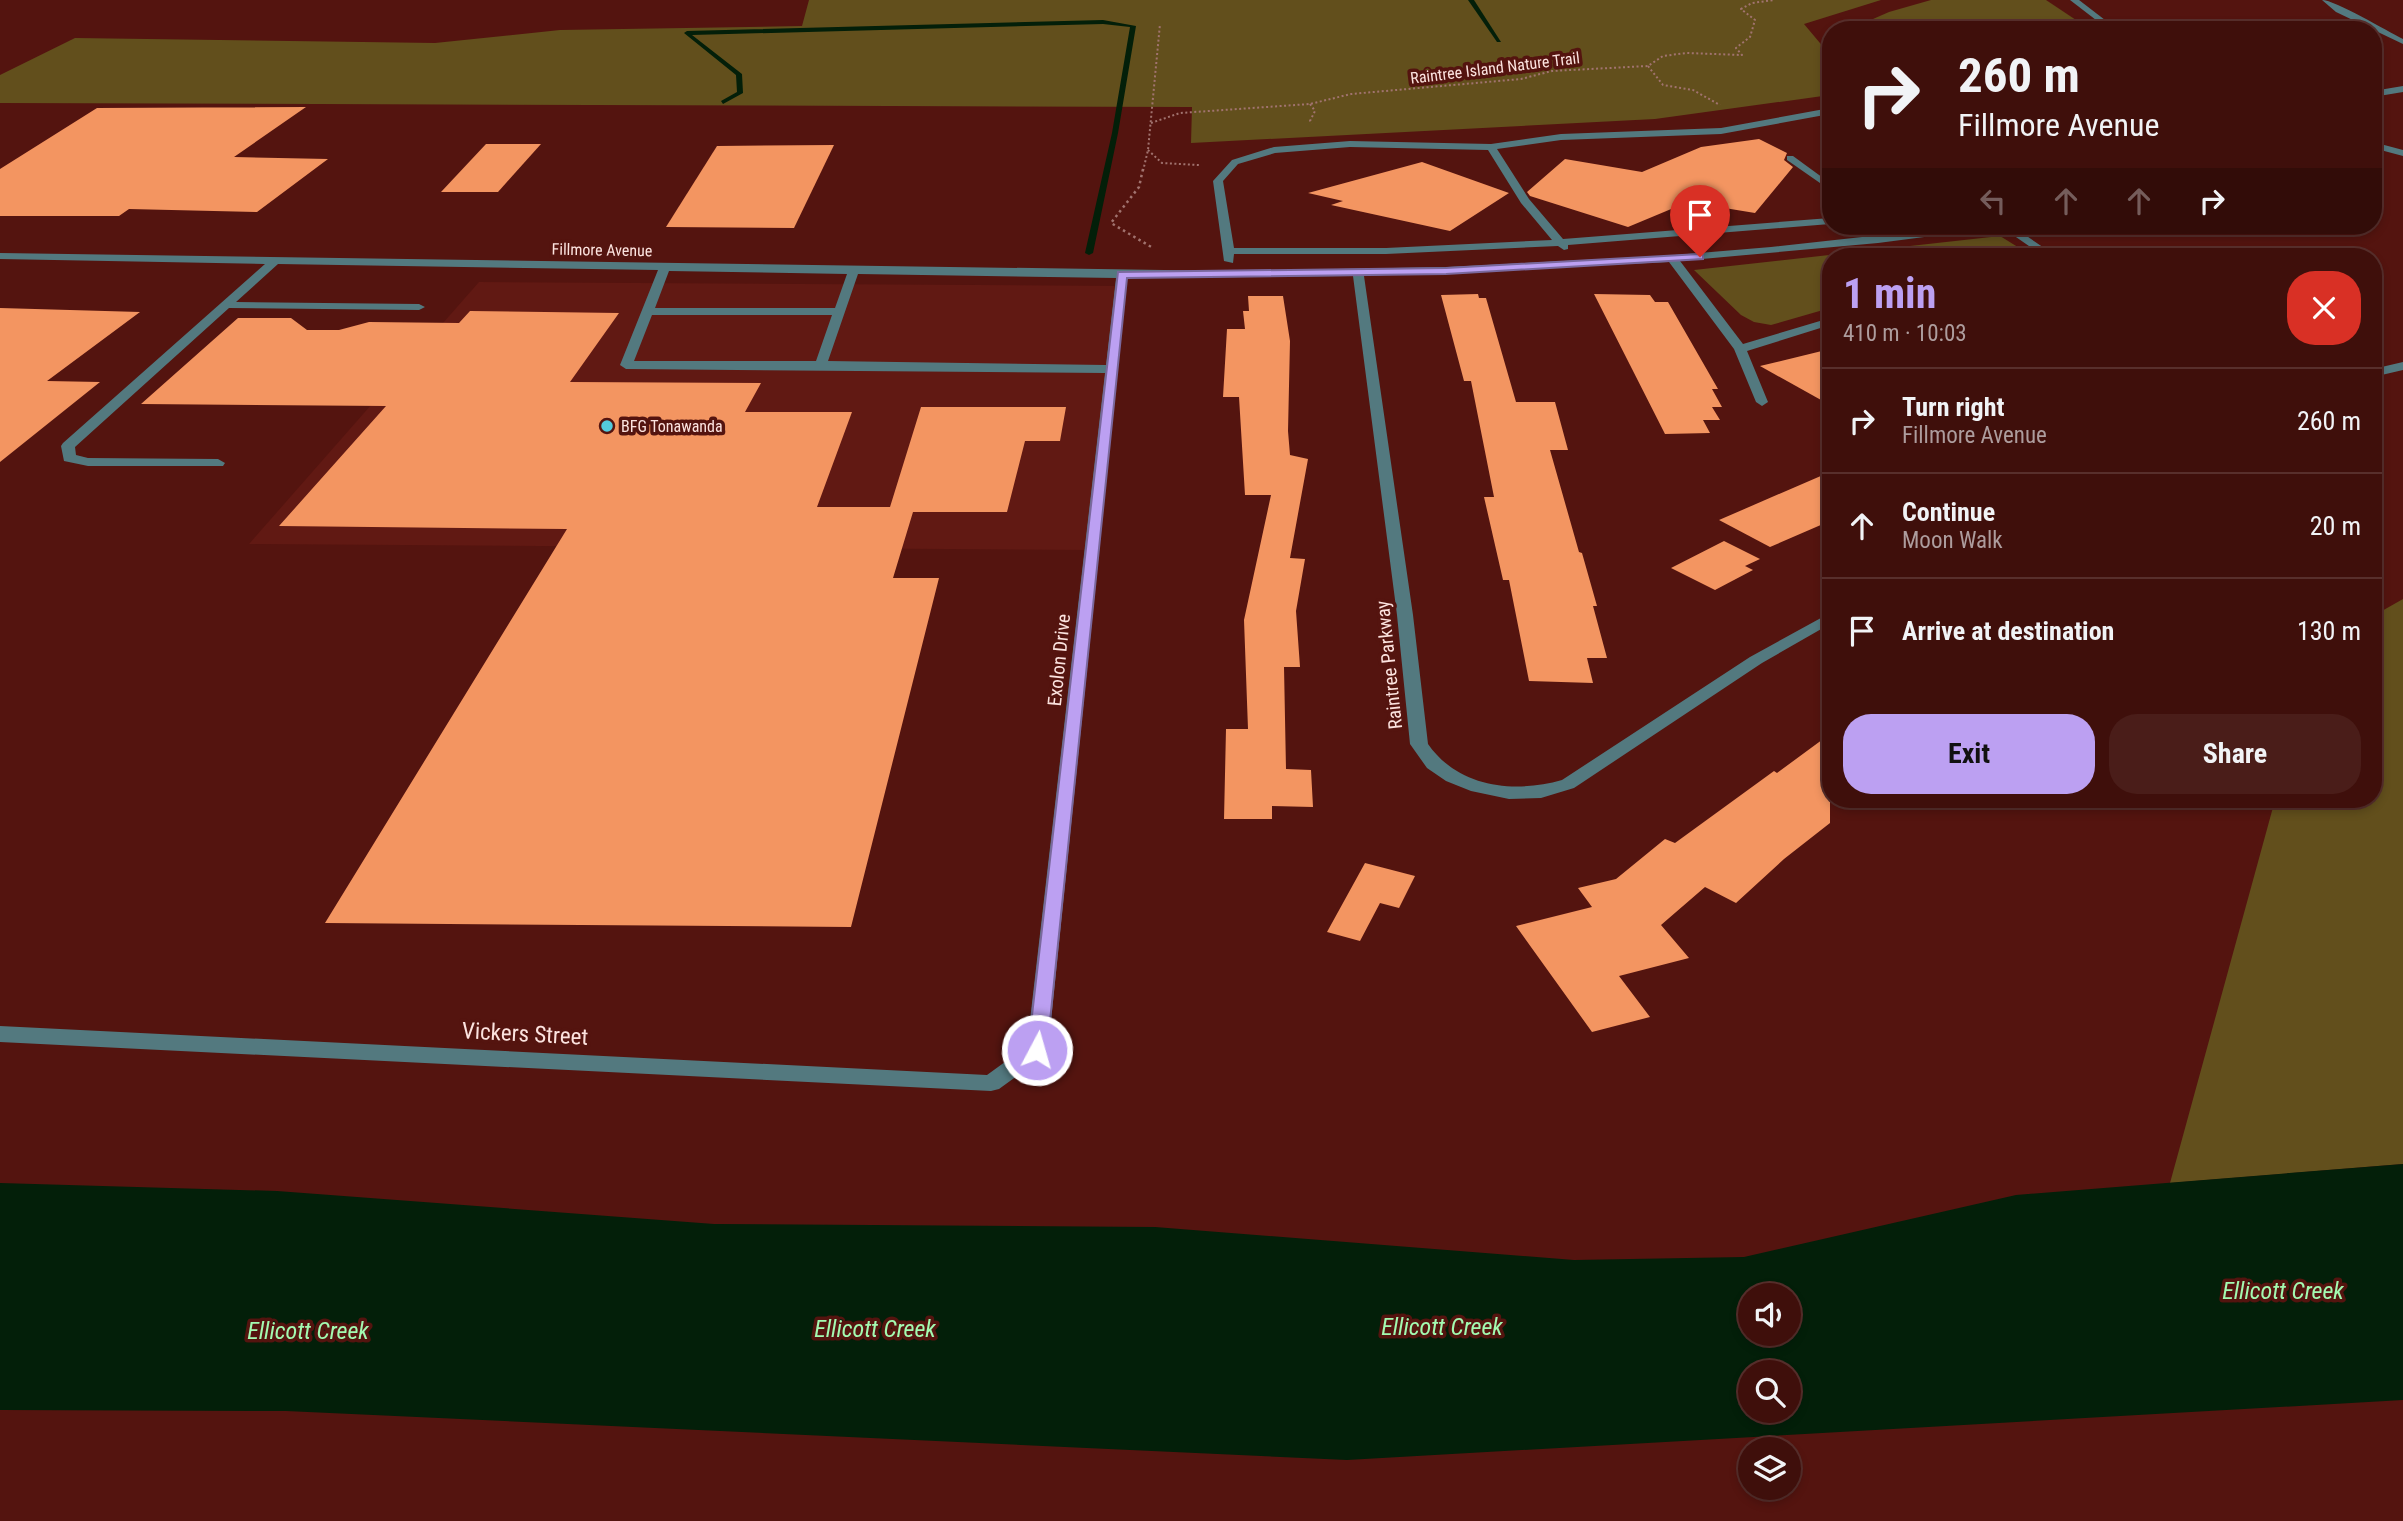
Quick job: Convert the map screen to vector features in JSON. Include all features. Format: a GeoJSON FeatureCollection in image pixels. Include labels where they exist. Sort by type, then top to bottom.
{"type":"FeatureCollection","features":[{"type":"Feature","properties":{"kind":"street"},"geometry":{"type":"LineString","coordinates":[[2074,0],[2102,21]]}},
{"type":"Feature","properties":{"kind":"street"},"geometry":{"type":"LineString","coordinates":[[2326,0],[2361,21]]}},
{"type":"Feature","properties":{"kind":"street"},"geometry":{"type":"LineString","coordinates":[[2382,32],[2403,42]]}},
{"type":"Feature","properties":{"kind":"street"},"geometry":{"type":"LineString","coordinates":[[2382,92],[2403,89]]}},
{"type":"Feature","properties":{"kind":"street"},"geometry":{"type":"LineString","coordinates":[[1228,275],[1229,251],[1218,180],[1235,162],[1274,150],[1350,144],[1490,147],[1561,137],[1721,131],[1753,122],[1822,112]]}},
{"type":"Feature","properties":{"kind":"street"},"geometry":{"type":"LineString","coordinates":[[1490,147],[1525,201],[1559,243],[1586,264]]}},
{"type":"Feature","properties":{"kind":"street"},"geometry":{"type":"LineString","coordinates":[[2382,147],[2403,153]]}},
{"type":"Feature","properties":{"kind":"street"},"geometry":{"type":"LineString","coordinates":[[1790,158],[1822,181]]}},
{"type":"Feature","properties":{"kind":"street"},"geometry":{"type":"LineString","coordinates":[[1229,251],[1386,251],[1559,243],[1822,222]]}},
{"type":"Feature","properties":{"kind":"street","name":"Fillmore Avenue"},"geometry":{"type":"LineString","coordinates":[[0,256],[1122,275],[1358,274],[1673,258],[1918,235]]}},
{"type":"Feature","properties":{"kind":"street"},"geometry":{"type":"LineString","coordinates":[[2019,235],[2039,248]]}},
{"type":"Feature","properties":{"kind":"street"},"geometry":{"type":"LineString","coordinates":[[1673,258],[1740,349],[1762,402]]}},
{"type":"Feature","properties":{"kind":"street"},"geometry":{"type":"LineString","coordinates":[[218,463],[88,462],[69,458],[68,446],[275,261]]}},
{"type":"Feature","properties":{"kind":"street"},"geometry":{"type":"LineString","coordinates":[[665,267],[626,365],[1111,369]]}},
{"type":"Feature","properties":{"kind":"street"},"geometry":{"type":"LineString","coordinates":[[821,365],[854,270]]}},
{"type":"Feature","properties":{"kind":"street","name":"Raintree Parkway"},"geometry":{"type":"LineString","coordinates":[[1358,274],[1405,615],[1419,744],[1433,764],[1452,777],[1509,793],[1541,792],[1568,784],[1756,660],[1822,623]]}},
{"type":"Feature","properties":{"kind":"street","name":"Exolon Drive"},"geometry":{"type":"LineString","coordinates":[[1037,1050],[1122,275]]}},
{"type":"Feature","properties":{"kind":"street"},"geometry":{"type":"LineString","coordinates":[[225,305],[419,307]]}},
{"type":"Feature","properties":{"kind":"street"},"geometry":{"type":"LineString","coordinates":[[647,311],[839,312]]}},
{"type":"Feature","properties":{"kind":"street"},"geometry":{"type":"LineString","coordinates":[[1740,349],[1822,323]]}},
{"type":"Feature","properties":{"kind":"street"},"geometry":{"type":"LineString","coordinates":[[2382,371],[2403,366]]}},
{"type":"Feature","properties":{"kind":"street","name":"Vickers Street"},"geometry":{"type":"LineString","coordinates":[[0,1034],[991,1083],[1037,1050]]}},
{"type":"Feature","properties":{"kind":"path","name":"Raintree Island Nature Trail"},"geometry":{"type":"LineString","coordinates":[[1151,123],[1180,113],[1310,104],[1351,94],[1521,79],[1552,71],[1648,66],[1663,56],[1686,53],[1742,55],[1735,48],[1748,40],[1755,30],[1755,20],[1741,9],[1752,3],[1774,0]]}},
{"type":"Feature","properties":{"kind":"path"},"geometry":{"type":"LineString","coordinates":[[1122,275],[1152,253],[1154,246],[1111,223],[1139,187],[1148,150],[1160,24]]}},
{"type":"Feature","properties":{"kind":"path"},"geometry":{"type":"LineString","coordinates":[[1648,66],[1663,85],[1704,92],[1725,108]]}},
{"type":"Feature","properties":{"kind":"path"},"geometry":{"type":"LineString","coordinates":[[1148,150],[1162,163],[1203,165]]}},
{"type":"Feature","properties":{"kind":"shaded area"},"geometry":{"type":"Polygon","coordinates":[[[809,0],[1881,0],[1804,24],[1822,45],[1822,96],[1655,119],[1191,143],[1192,107],[0,103],[0,75],[75,38],[435,43],[560,30],[802,26],[809,0]]]}},
{"type":"Feature","properties":{"kind":"shaded area"},"geometry":{"type":"Polygon","coordinates":[[[1931,0],[2046,0],[2078,21],[1868,21],[1931,0]]]}},
{"type":"Feature","properties":{"kind":"shaded area"},"geometry":{"type":"Polygon","coordinates":[[[2000,236],[2019,248],[1892,248],[2000,236]]]}},
{"type":"Feature","properties":{"kind":"shaded area"},"geometry":{"type":"Polygon","coordinates":[[[1822,256],[1822,310],[1771,325],[1754,322],[1741,315],[1694,270],[1822,256]]]}},
{"type":"Feature","properties":{"kind":"shaded area"},"geometry":{"type":"Polygon","coordinates":[[[479,282],[1123,286],[1089,550],[249,544],[479,282]]]}},
{"type":"Feature","properties":{"kind":"shaded area"},"geometry":{"type":"Polygon","coordinates":[[[2403,599],[2403,1164],[2170,1183],[2273,808],[2382,808],[2382,611],[2403,599]]]}},
{"type":"Feature","properties":{"kind":"water","name":"Ellicott Creek"},"geometry":{"type":"Polygon","coordinates":[[[2403,1164],[2403,1400],[1347,1460],[286,1411],[0,1410],[0,1183],[277,1191],[714,1224],[1155,1227],[1574,1260],[1744,1257],[2016,1195],[2403,1164]]]}},
{"type":"Feature","properties":{"kind":"building"},"geometry":{"type":"Polygon","coordinates":[[[306,107],[234,157],[328,159],[257,212],[129,209],[119,216],[0,216],[0,169],[97,108],[306,107]]]}},
{"type":"Feature","properties":{"kind":"building"},"geometry":{"type":"Polygon","coordinates":[[[1759,139],[1787,153],[1784,160],[1793,167],[1755,213],[1688,202],[1628,227],[1530,196],[1527,192],[1565,159],[1642,172],[1701,147],[1759,139]]]}},
{"type":"Feature","properties":{"kind":"building"},"geometry":{"type":"Polygon","coordinates":[[[486,144],[541,144],[498,192],[441,192],[486,144]]]}},
{"type":"Feature","properties":{"kind":"building"},"geometry":{"type":"Polygon","coordinates":[[[834,145],[794,228],[666,227],[717,146],[834,145]]]}},
{"type":"Feature","properties":{"kind":"building"},"geometry":{"type":"Polygon","coordinates":[[[1422,162],[1509,193],[1450,231],[1331,205],[1343,201],[1308,193],[1422,162]]]}},
{"type":"Feature","properties":{"kind":"building"},"geometry":{"type":"Polygon","coordinates":[[[1478,294],[1479,298],[1486,298],[1516,402],[1555,402],[1568,450],[1550,450],[1597,606],[1593,606],[1607,658],[1587,658],[1593,683],[1529,681],[1509,580],[1503,580],[1484,497],[1494,497],[1471,381],[1464,381],[1441,295],[1478,294]]]}},
{"type":"Feature","properties":{"kind":"building"},"geometry":{"type":"Polygon","coordinates":[[[1594,294],[1650,295],[1655,302],[1668,302],[1718,389],[1712,389],[1722,407],[1712,407],[1720,420],[1703,420],[1710,433],[1665,434],[1594,294]]]}},
{"type":"Feature","properties":{"kind":"building"},"geometry":{"type":"Polygon","coordinates":[[[1248,296],[1283,296],[1290,341],[1290,455],[1308,459],[1290,558],[1305,559],[1296,611],[1300,667],[1284,667],[1286,769],[1311,770],[1313,807],[1272,806],[1272,819],[1224,819],[1226,729],[1248,729],[1244,620],[1271,495],[1245,495],[1239,397],[1223,397],[1227,329],[1245,329],[1243,311],[1249,311],[1248,296]]]}},
{"type":"Feature","properties":{"kind":"building"},"geometry":{"type":"Polygon","coordinates":[[[0,308],[140,312],[47,381],[100,382],[0,462],[0,308]]]}},
{"type":"Feature","properties":{"kind":"building"},"geometry":{"type":"Polygon","coordinates":[[[470,311],[619,313],[570,382],[761,383],[745,412],[852,412],[817,507],[890,507],[921,407],[1066,407],[1060,441],[1025,441],[1007,512],[913,512],[893,578],[939,578],[851,927],[325,923],[567,529],[279,526],[386,406],[141,404],[238,318],[291,318],[307,330],[339,330],[369,322],[459,323],[470,311]]]}},
{"type":"Feature","properties":{"kind":"building"},"geometry":{"type":"Polygon","coordinates":[[[1822,351],[1822,401],[1760,366],[1822,351]]]}},
{"type":"Feature","properties":{"kind":"building"},"geometry":{"type":"Polygon","coordinates":[[[1822,475],[1822,524],[1770,547],[1719,520],[1822,475]]]}},
{"type":"Feature","properties":{"kind":"building"},"geometry":{"type":"Polygon","coordinates":[[[1724,541],[1760,559],[1745,566],[1753,570],[1715,590],[1671,568],[1724,541]]]}},
{"type":"Feature","properties":{"kind":"building"},"geometry":{"type":"Polygon","coordinates":[[[1822,740],[1822,808],[1830,808],[1830,823],[1784,859],[1736,903],[1705,887],[1661,925],[1689,958],[1619,976],[1650,1017],[1592,1032],[1516,926],[1592,907],[1578,888],[1616,879],[1665,839],[1675,843],[1774,771],[1777,773],[1822,740]]]}},
{"type":"Feature","properties":{"kind":"building"},"geometry":{"type":"Polygon","coordinates":[[[1365,863],[1415,876],[1399,908],[1380,903],[1360,941],[1327,932],[1365,863]]]}},
{"type":"Feature","properties":{"kind":"waterway"},"geometry":{"type":"LineString","coordinates":[[1471,0],[1499,41]]}},
{"type":"Feature","properties":{"kind":"waterway"},"geometry":{"type":"LineString","coordinates":[[723,102],[740,93],[739,74],[687,33],[1103,22],[1133,26],[1115,133],[1089,253]]}},
{"type":"Feature","properties":{"kind":"place","name":"BFG Tonawanda"},"geometry":{"type":"Point","coordinates":[607,426]}},
{"type":"Feature","properties":{"kind":"route"},"geometry":{"type":"LineString","coordinates":[[1037,1050],[1122,275],[1296,275],[1446,271],[1700,257]]}}]}
